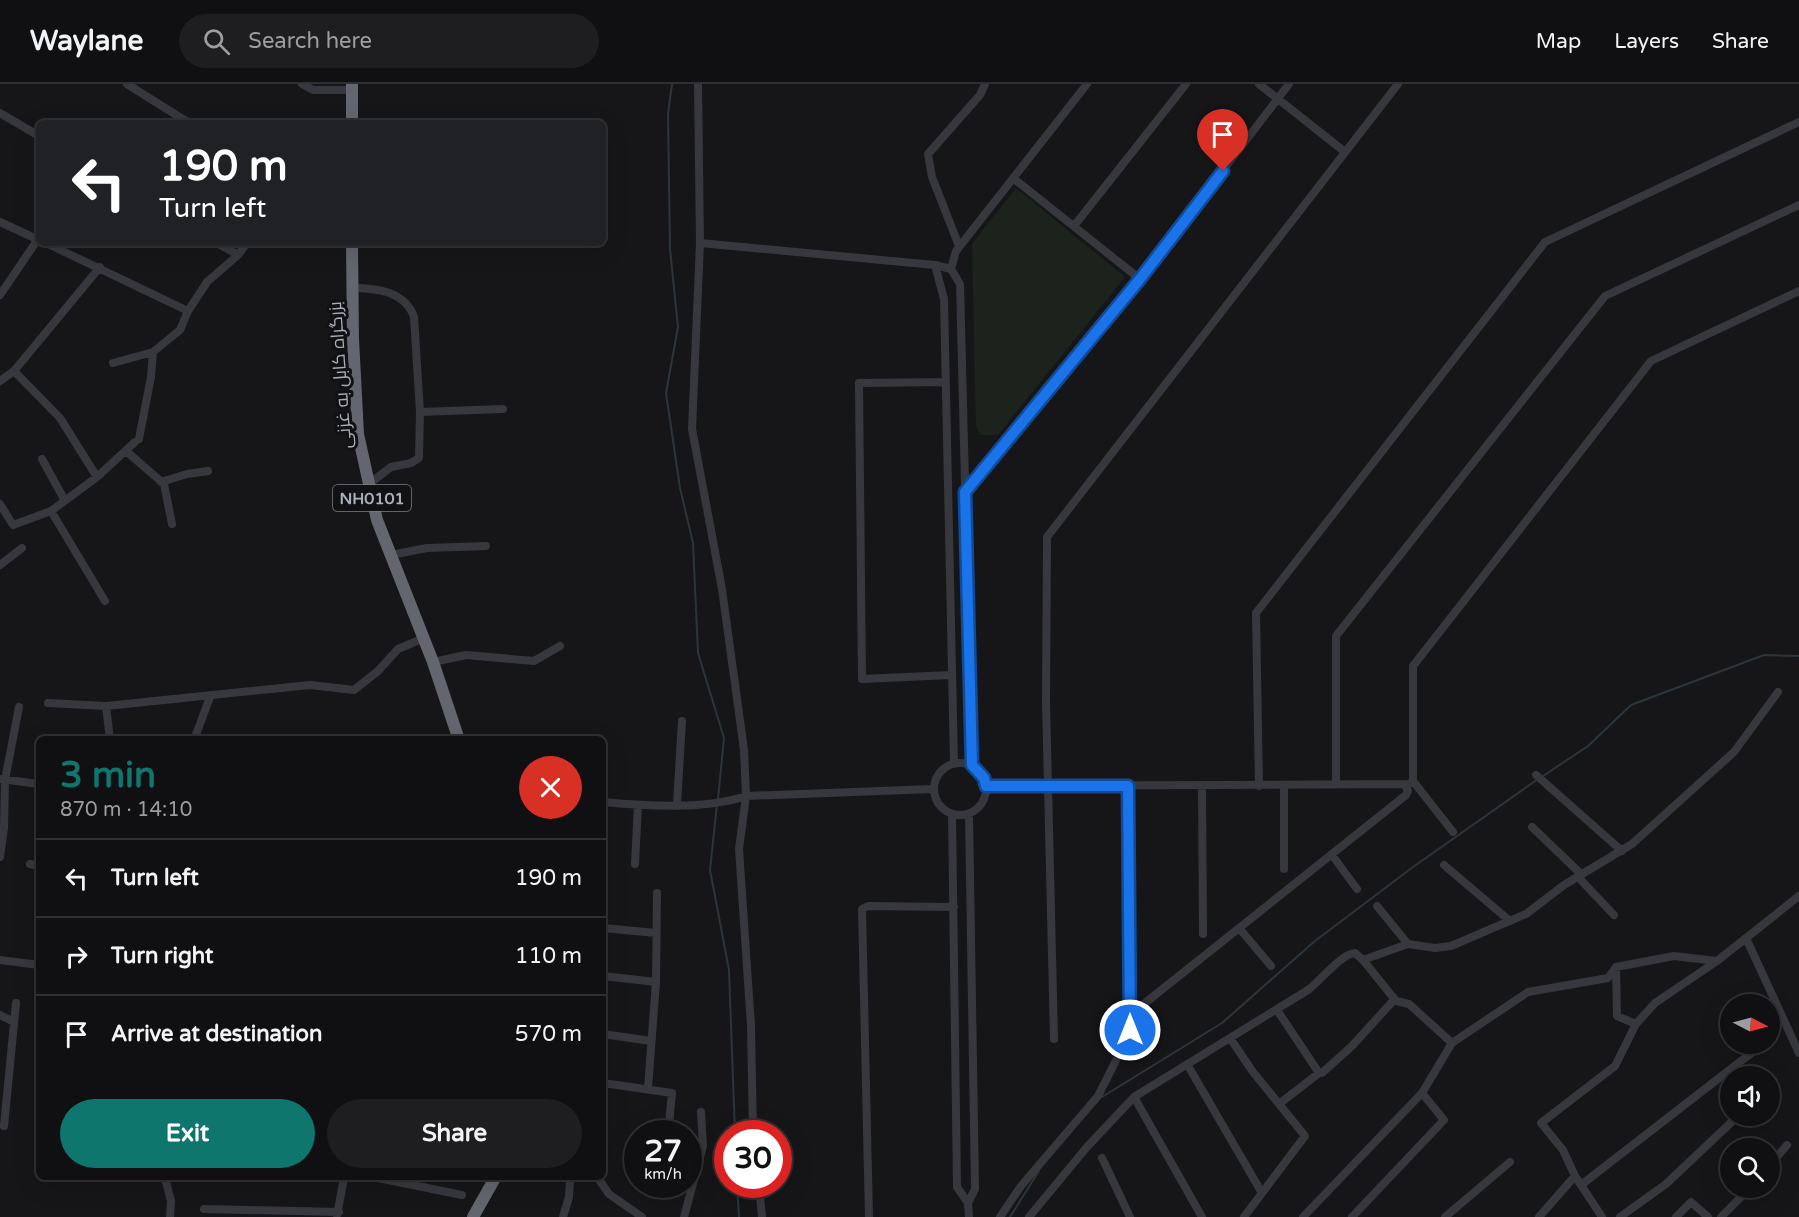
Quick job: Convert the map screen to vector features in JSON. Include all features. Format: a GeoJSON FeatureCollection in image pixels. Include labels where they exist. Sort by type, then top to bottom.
{"type":"FeatureCollection","features":[{"type":"Feature","properties":{"kind":"highway"},"geometry":{"type":"LineString","coordinates":[[352,87],[352,120]]}},
{"type":"Feature","properties":{"kind":"highway","name":"بزرگراه کابل به غزنی"},"geometry":{"type":"LineString","coordinates":[[352,246],[358,434],[377,519],[433,662],[458,736]]}},
{"type":"Feature","properties":{"kind":"highway"},"geometry":{"type":"LineString","coordinates":[[473,1217],[494,1180]]}},
{"type":"Feature","properties":{"kind":"street"},"geometry":{"type":"LineString","coordinates":[[127,84],[184,120]]}},
{"type":"Feature","properties":{"kind":"street"},"geometry":{"type":"LineString","coordinates":[[302,84],[313,90],[352,87]]}},
{"type":"Feature","properties":{"kind":"street"},"geometry":{"type":"LineString","coordinates":[[698,84],[700,243],[692,429],[722,589],[744,750],[746,796],[740,849],[753,1120]]}},
{"type":"Feature","properties":{"kind":"street"},"geometry":{"type":"LineString","coordinates":[[959,246],[932,177],[928,154],[980,95],[985,84]]}},
{"type":"Feature","properties":{"kind":"street"},"geometry":{"type":"LineString","coordinates":[[951,269],[959,246],[1087,84]]}},
{"type":"Feature","properties":{"kind":"street"},"geometry":{"type":"LineString","coordinates":[[1074,226],[1186,84]]}},
{"type":"Feature","properties":{"kind":"street"},"geometry":{"type":"LineString","coordinates":[[1259,84],[1345,152]]}},
{"type":"Feature","properties":{"kind":"street"},"geometry":{"type":"LineString","coordinates":[[965,492],[1140,279],[1289,84]]}},
{"type":"Feature","properties":{"kind":"street"},"geometry":{"type":"LineString","coordinates":[[1054,1039],[1048,786],[1047,537],[1398,84]]}},
{"type":"Feature","properties":{"kind":"street"},"geometry":{"type":"LineString","coordinates":[[0,113],[36,134]]}},
{"type":"Feature","properties":{"kind":"street"},"geometry":{"type":"LineString","coordinates":[[1258,786],[1256,613],[1545,242],[1799,122]]}},
{"type":"Feature","properties":{"kind":"street"},"geometry":{"type":"LineString","coordinates":[[1013,178],[1140,279]]}},
{"type":"Feature","properties":{"kind":"street"},"geometry":{"type":"LineString","coordinates":[[1336,785],[1336,636],[1605,296],[1799,205]]}},
{"type":"Feature","properties":{"kind":"street"},"geometry":{"type":"LineString","coordinates":[[0,222],[36,239]]}},
{"type":"Feature","properties":{"kind":"street"},"geometry":{"type":"LineString","coordinates":[[700,243],[935,265],[951,269],[960,284],[972,765]]}},
{"type":"Feature","properties":{"kind":"street"},"geometry":{"type":"LineString","coordinates":[[0,295],[36,244]]}},
{"type":"Feature","properties":{"kind":"street"},"geometry":{"type":"LineString","coordinates":[[53,246],[188,311]]}},
{"type":"Feature","properties":{"kind":"street"},"geometry":{"type":"LineString","coordinates":[[222,246],[238,255]]}},
{"type":"Feature","properties":{"kind":"street"},"geometry":{"type":"LineString","coordinates":[[113,363],[153,352],[180,330],[188,311],[207,282],[238,255],[245,246]]}},
{"type":"Feature","properties":{"kind":"street"},"geometry":{"type":"LineString","coordinates":[[935,265],[944,299],[954,763]]}},
{"type":"Feature","properties":{"kind":"street"},"geometry":{"type":"LineString","coordinates":[[0,381],[14,371],[100,267]]}},
{"type":"Feature","properties":{"kind":"street"},"geometry":{"type":"LineString","coordinates":[[352,288],[378,288],[396,296],[412,311],[420,412],[419,458],[411,463],[391,467],[369,484]]}},
{"type":"Feature","properties":{"kind":"street"},"geometry":{"type":"LineString","coordinates":[[1000,1217],[1021,1186],[1098,1096],[1130,1030],[1150,999],[1406,795],[1409,783],[1413,666],[1651,361],[1799,291]]}},
{"type":"Feature","properties":{"kind":"street"},"geometry":{"type":"LineString","coordinates":[[0,504],[13,525],[51,511],[64,499],[97,477],[137,441],[152,377],[153,352]]}},
{"type":"Feature","properties":{"kind":"street"},"geometry":{"type":"LineString","coordinates":[[14,371],[60,418],[97,477]]}},
{"type":"Feature","properties":{"kind":"street"},"geometry":{"type":"LineString","coordinates":[[945,382],[859,383],[862,679],[951,675]]}},
{"type":"Feature","properties":{"kind":"street"},"geometry":{"type":"LineString","coordinates":[[420,412],[503,409]]}},
{"type":"Feature","properties":{"kind":"street"},"geometry":{"type":"LineString","coordinates":[[126,451],[165,486],[172,524]]}},
{"type":"Feature","properties":{"kind":"street"},"geometry":{"type":"LineString","coordinates":[[42,459],[64,499]]}},
{"type":"Feature","properties":{"kind":"street"},"geometry":{"type":"LineString","coordinates":[[161,482],[208,471]]}},
{"type":"Feature","properties":{"kind":"street"},"geometry":{"type":"LineString","coordinates":[[51,511],[105,601]]}},
{"type":"Feature","properties":{"kind":"street"},"geometry":{"type":"LineString","coordinates":[[391,555],[427,549],[486,546]]}},
{"type":"Feature","properties":{"kind":"street"},"geometry":{"type":"LineString","coordinates":[[0,566],[22,548]]}},
{"type":"Feature","properties":{"kind":"street"},"geometry":{"type":"LineString","coordinates":[[48,703],[106,706],[310,685],[354,690],[378,671],[398,649],[424,638]]}},
{"type":"Feature","properties":{"kind":"street"},"geometry":{"type":"LineString","coordinates":[[433,662],[466,655],[534,661],[560,646]]}},
{"type":"Feature","properties":{"kind":"street"},"geometry":{"type":"LineString","coordinates":[[1363,960],[1408,944],[1435,948],[1451,946],[1526,914],[1580,876],[1622,851],[1734,752],[1778,692]]}},
{"type":"Feature","properties":{"kind":"street"},"geometry":{"type":"LineString","coordinates":[[195,736],[210,697]]}},
{"type":"Feature","properties":{"kind":"street"},"geometry":{"type":"LineString","coordinates":[[106,706],[110,736]]}},
{"type":"Feature","properties":{"kind":"street"},"geometry":{"type":"LineString","coordinates":[[0,857],[4,828],[3,779],[19,707]]}},
{"type":"Feature","properties":{"kind":"street"},"geometry":{"type":"LineString","coordinates":[[681,804],[682,721]]}},
{"type":"Feature","properties":{"kind":"street"},"geometry":{"type":"LineString","coordinates":[[954,763],[972,765],[984,778],[986,786],[982,803],[969,814],[952,814],[939,805],[933,789],[939,772],[954,763]]}},
{"type":"Feature","properties":{"kind":"street"},"geometry":{"type":"LineString","coordinates":[[1536,775],[1622,851]]}},
{"type":"Feature","properties":{"kind":"street"},"geometry":{"type":"LineString","coordinates":[[3,779],[36,784]]}},
{"type":"Feature","properties":{"kind":"street"},"geometry":{"type":"LineString","coordinates":[[986,786],[1284,786],[1409,783],[1453,832]]}},
{"type":"Feature","properties":{"kind":"street"},"geometry":{"type":"LineString","coordinates":[[1128,786],[1130,1030]]}},
{"type":"Feature","properties":{"kind":"street"},"geometry":{"type":"LineString","coordinates":[[1202,786],[1203,934]]}},
{"type":"Feature","properties":{"kind":"street"},"geometry":{"type":"LineString","coordinates":[[1284,786],[1284,869]]}},
{"type":"Feature","properties":{"kind":"street"},"geometry":{"type":"LineString","coordinates":[[606,802],[638,805],[681,804],[728,802],[746,796],[933,789]]}},
{"type":"Feature","properties":{"kind":"street"},"geometry":{"type":"LineString","coordinates":[[635,864],[638,805]]}},
{"type":"Feature","properties":{"kind":"street"},"geometry":{"type":"LineString","coordinates":[[952,814],[957,1187],[968,1203],[969,1217]]}},
{"type":"Feature","properties":{"kind":"street"},"geometry":{"type":"LineString","coordinates":[[968,1203],[975,1189],[969,814]]}},
{"type":"Feature","properties":{"kind":"street"},"geometry":{"type":"LineString","coordinates":[[1533,827],[1614,915]]}},
{"type":"Feature","properties":{"kind":"street"},"geometry":{"type":"LineString","coordinates":[[1332,855],[1357,889]]}},
{"type":"Feature","properties":{"kind":"street"},"geometry":{"type":"LineString","coordinates":[[1444,865],[1510,921]]}},
{"type":"Feature","properties":{"kind":"street"},"geometry":{"type":"LineString","coordinates":[[648,1088],[656,982],[657,893]]}},
{"type":"Feature","properties":{"kind":"street"},"geometry":{"type":"LineString","coordinates":[[1602,1217],[1575,1176],[1563,1150],[1541,1123],[1615,1066],[1636,1024],[1656,1003],[1718,961],[1799,896]]}},
{"type":"Feature","properties":{"kind":"street"},"geometry":{"type":"LineString","coordinates":[[869,1217],[862,909],[868,906],[954,907]]}},
{"type":"Feature","properties":{"kind":"street"},"geometry":{"type":"LineString","coordinates":[[1377,906],[1408,944]]}},
{"type":"Feature","properties":{"kind":"street"},"geometry":{"type":"LineString","coordinates":[[606,928],[656,933]]}},
{"type":"Feature","properties":{"kind":"street"},"geometry":{"type":"LineString","coordinates":[[1239,928],[1271,966]]}},
{"type":"Feature","properties":{"kind":"street"},"geometry":{"type":"LineString","coordinates":[[1746,938],[1799,1053]]}},
{"type":"Feature","properties":{"kind":"street"},"geometry":{"type":"LineString","coordinates":[[1029,1217],[1134,1097],[1277,1010],[1317,983],[1326,976],[1332,966],[1351,953],[1355,953],[1363,960],[1396,1001]]}},
{"type":"Feature","properties":{"kind":"street"},"geometry":{"type":"LineString","coordinates":[[1303,1217],[1422,1093],[1452,1043],[1528,992],[1608,978],[1616,967],[1674,956],[1718,961]]}},
{"type":"Feature","properties":{"kind":"street"},"geometry":{"type":"LineString","coordinates":[[0,961],[36,965]]}},
{"type":"Feature","properties":{"kind":"street"},"geometry":{"type":"LineString","coordinates":[[1616,967],[1617,1016],[1636,1024]]}},
{"type":"Feature","properties":{"kind":"street"},"geometry":{"type":"LineString","coordinates":[[606,976],[656,982]]}},
{"type":"Feature","properties":{"kind":"street"},"geometry":{"type":"LineString","coordinates":[[1279,1104],[1319,1073],[1325,1072],[1392,1002],[1409,1004],[1452,1043]]}},
{"type":"Feature","properties":{"kind":"street"},"geometry":{"type":"LineString","coordinates":[[4,1126],[16,1003]]}},
{"type":"Feature","properties":{"kind":"street"},"geometry":{"type":"LineString","coordinates":[[1277,1010],[1319,1073]]}},
{"type":"Feature","properties":{"kind":"street"},"geometry":{"type":"LineString","coordinates":[[0,1015],[14,1022]]}},
{"type":"Feature","properties":{"kind":"street"},"geometry":{"type":"LineString","coordinates":[[606,1034],[651,1041]]}},
{"type":"Feature","properties":{"kind":"street"},"geometry":{"type":"LineString","coordinates":[[1230,1038],[1305,1139],[1244,1217]]}},
{"type":"Feature","properties":{"kind":"street"},"geometry":{"type":"LineString","coordinates":[[1581,1185],[1750,1054]]}},
{"type":"Feature","properties":{"kind":"street"},"geometry":{"type":"LineString","coordinates":[[1187,1064],[1262,1193]]}},
{"type":"Feature","properties":{"kind":"street"},"geometry":{"type":"LineString","coordinates":[[606,1083],[672,1093],[669,1120]]}},
{"type":"Feature","properties":{"kind":"street"},"geometry":{"type":"LineString","coordinates":[[1352,1217],[1444,1120],[1422,1093]]}},
{"type":"Feature","properties":{"kind":"street"},"geometry":{"type":"LineString","coordinates":[[1134,1097],[1202,1217]]}},
{"type":"Feature","properties":{"kind":"street"},"geometry":{"type":"LineString","coordinates":[[684,1217],[703,1146],[701,1112]]}},
{"type":"Feature","properties":{"kind":"street"},"geometry":{"type":"LineString","coordinates":[[1620,1217],[1666,1184],[1727,1126]]}},
{"type":"Feature","properties":{"kind":"street"},"geometry":{"type":"LineString","coordinates":[[1780,1153],[1787,1145]]}},
{"type":"Feature","properties":{"kind":"street"},"geometry":{"type":"LineString","coordinates":[[1102,1158],[1130,1217]]}},
{"type":"Feature","properties":{"kind":"street"},"geometry":{"type":"LineString","coordinates":[[1446,1217],[1510,1162]]}},
{"type":"Feature","properties":{"kind":"street"},"geometry":{"type":"LineString","coordinates":[[1539,1217],[1575,1176]]}},
{"type":"Feature","properties":{"kind":"street"},"geometry":{"type":"LineString","coordinates":[[166,1180],[171,1202],[170,1217]]}},
{"type":"Feature","properties":{"kind":"street"},"geometry":{"type":"LineString","coordinates":[[204,1209],[338,1214],[344,1180]]}},
{"type":"Feature","properties":{"kind":"street"},"geometry":{"type":"LineString","coordinates":[[396,1180],[415,1182],[462,1195]]}},
{"type":"Feature","properties":{"kind":"street"},"geometry":{"type":"LineString","coordinates":[[563,1217],[569,1197],[570,1180]]}},
{"type":"Feature","properties":{"kind":"street"},"geometry":{"type":"LineString","coordinates":[[599,1180],[609,1194],[642,1217]]}},
{"type":"Feature","properties":{"kind":"street"},"geometry":{"type":"LineString","coordinates":[[760,1198],[762,1217]]}},
{"type":"Feature","properties":{"kind":"street"},"geometry":{"type":"LineString","coordinates":[[1720,1217],[1740,1198]]}},
{"type":"Feature","properties":{"kind":"street"},"geometry":{"type":"LineString","coordinates":[[1676,1217],[1691,1202],[1707,1217]]}},
{"type":"Feature","properties":{"kind":"shaded area"},"geometry":{"type":"Polygon","coordinates":[[[1016,188],[1125,277],[998,435],[980,435],[976,425],[972,244],[1016,188]]]}},
{"type":"Feature","properties":{"kind":"waterway"},"geometry":{"type":"LineString","coordinates":[[672,84],[668,114],[670,249],[678,327],[666,393],[680,488],[693,543],[698,653],[724,738],[718,799]]}},
{"type":"Feature","properties":{"kind":"waterway"},"geometry":{"type":"LineString","coordinates":[[1543,776],[1588,746],[1631,705],[1764,655],[1799,656]]}},
{"type":"Feature","properties":{"kind":"waterway"},"geometry":{"type":"LineString","coordinates":[[1102,1097],[1222,1023],[1315,941],[1413,867],[1538,779]]}},
{"type":"Feature","properties":{"kind":"waterway"},"geometry":{"type":"LineString","coordinates":[[717,804],[710,870],[729,970],[734,1120]]}},
{"type":"Feature","properties":{"kind":"waterway"},"geometry":{"type":"LineString","coordinates":[[1010,1217],[1039,1171]]}},
{"type":"Feature","properties":{"kind":"waterway"},"geometry":{"type":"LineString","coordinates":[[738,1198],[739,1217]]}},
{"type":"Feature","properties":{"kind":"route"},"geometry":{"type":"LineString","coordinates":[[1130,1030],[1128,786],[986,786],[979,770],[972,765],[965,492],[1140,279],[1223,171]]}}]}
